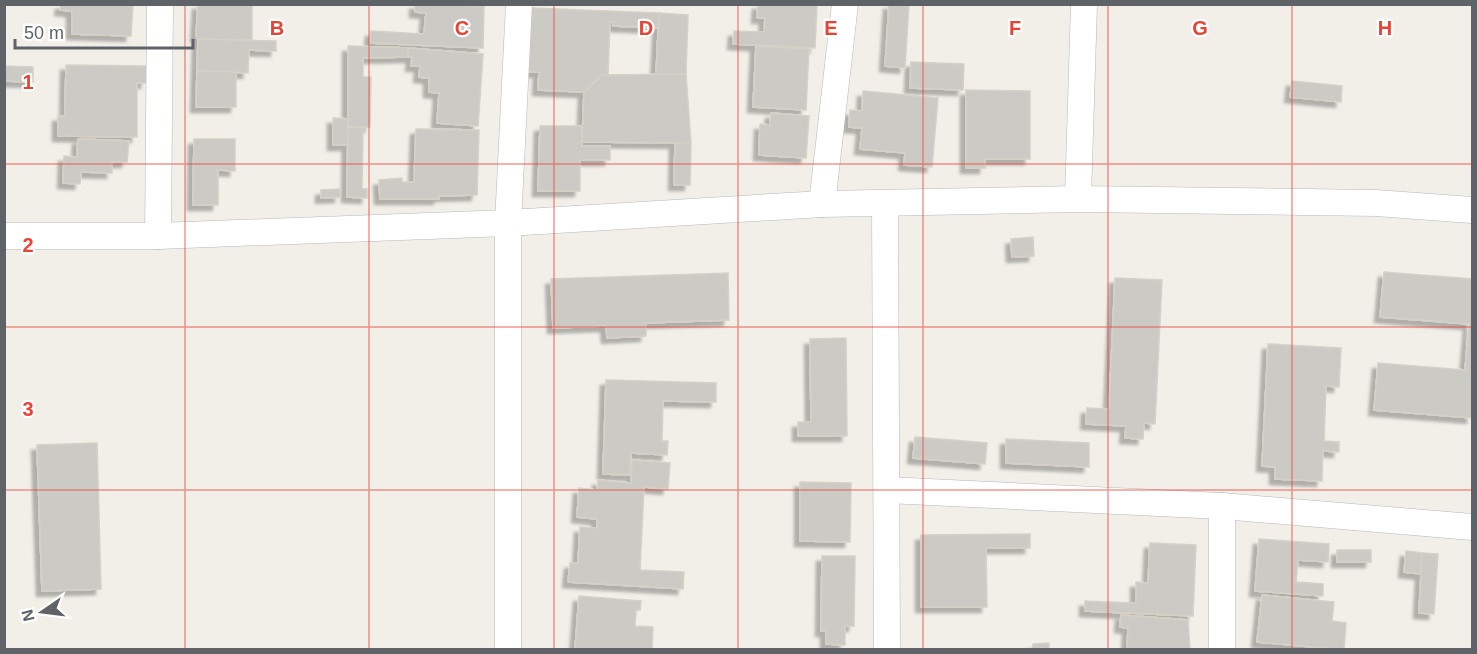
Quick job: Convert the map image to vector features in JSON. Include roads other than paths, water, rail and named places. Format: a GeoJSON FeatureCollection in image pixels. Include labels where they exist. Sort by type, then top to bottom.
{"type":"FeatureCollection","features":[{"type":"Feature","properties":{"kind":"street"},"geometry":{"type":"LineString","coordinates":[[158,236],[160,4]]}},
{"type":"Feature","properties":{"kind":"street"},"geometry":{"type":"LineString","coordinates":[[508,650],[508,223],[519,4]]}},
{"type":"Feature","properties":{"kind":"street"},"geometry":{"type":"LineString","coordinates":[[822,204],[845,4]]}},
{"type":"Feature","properties":{"kind":"street"},"geometry":{"type":"LineString","coordinates":[[1078,199],[1084,4]]}},
{"type":"Feature","properties":{"kind":"street"},"geometry":{"type":"LineString","coordinates":[[4,236],[158,236],[508,223],[822,204],[1078,199],[1376,203],[1473,210]]}},
{"type":"Feature","properties":{"kind":"street"},"geometry":{"type":"LineString","coordinates":[[885,204],[887,650]]}},
{"type":"Feature","properties":{"kind":"street"},"geometry":{"type":"LineString","coordinates":[[887,490],[1221,506],[1473,528]]}},
{"type":"Feature","properties":{"kind":"street"},"geometry":{"type":"LineString","coordinates":[[1221,506],[1222,650]]}}]}
